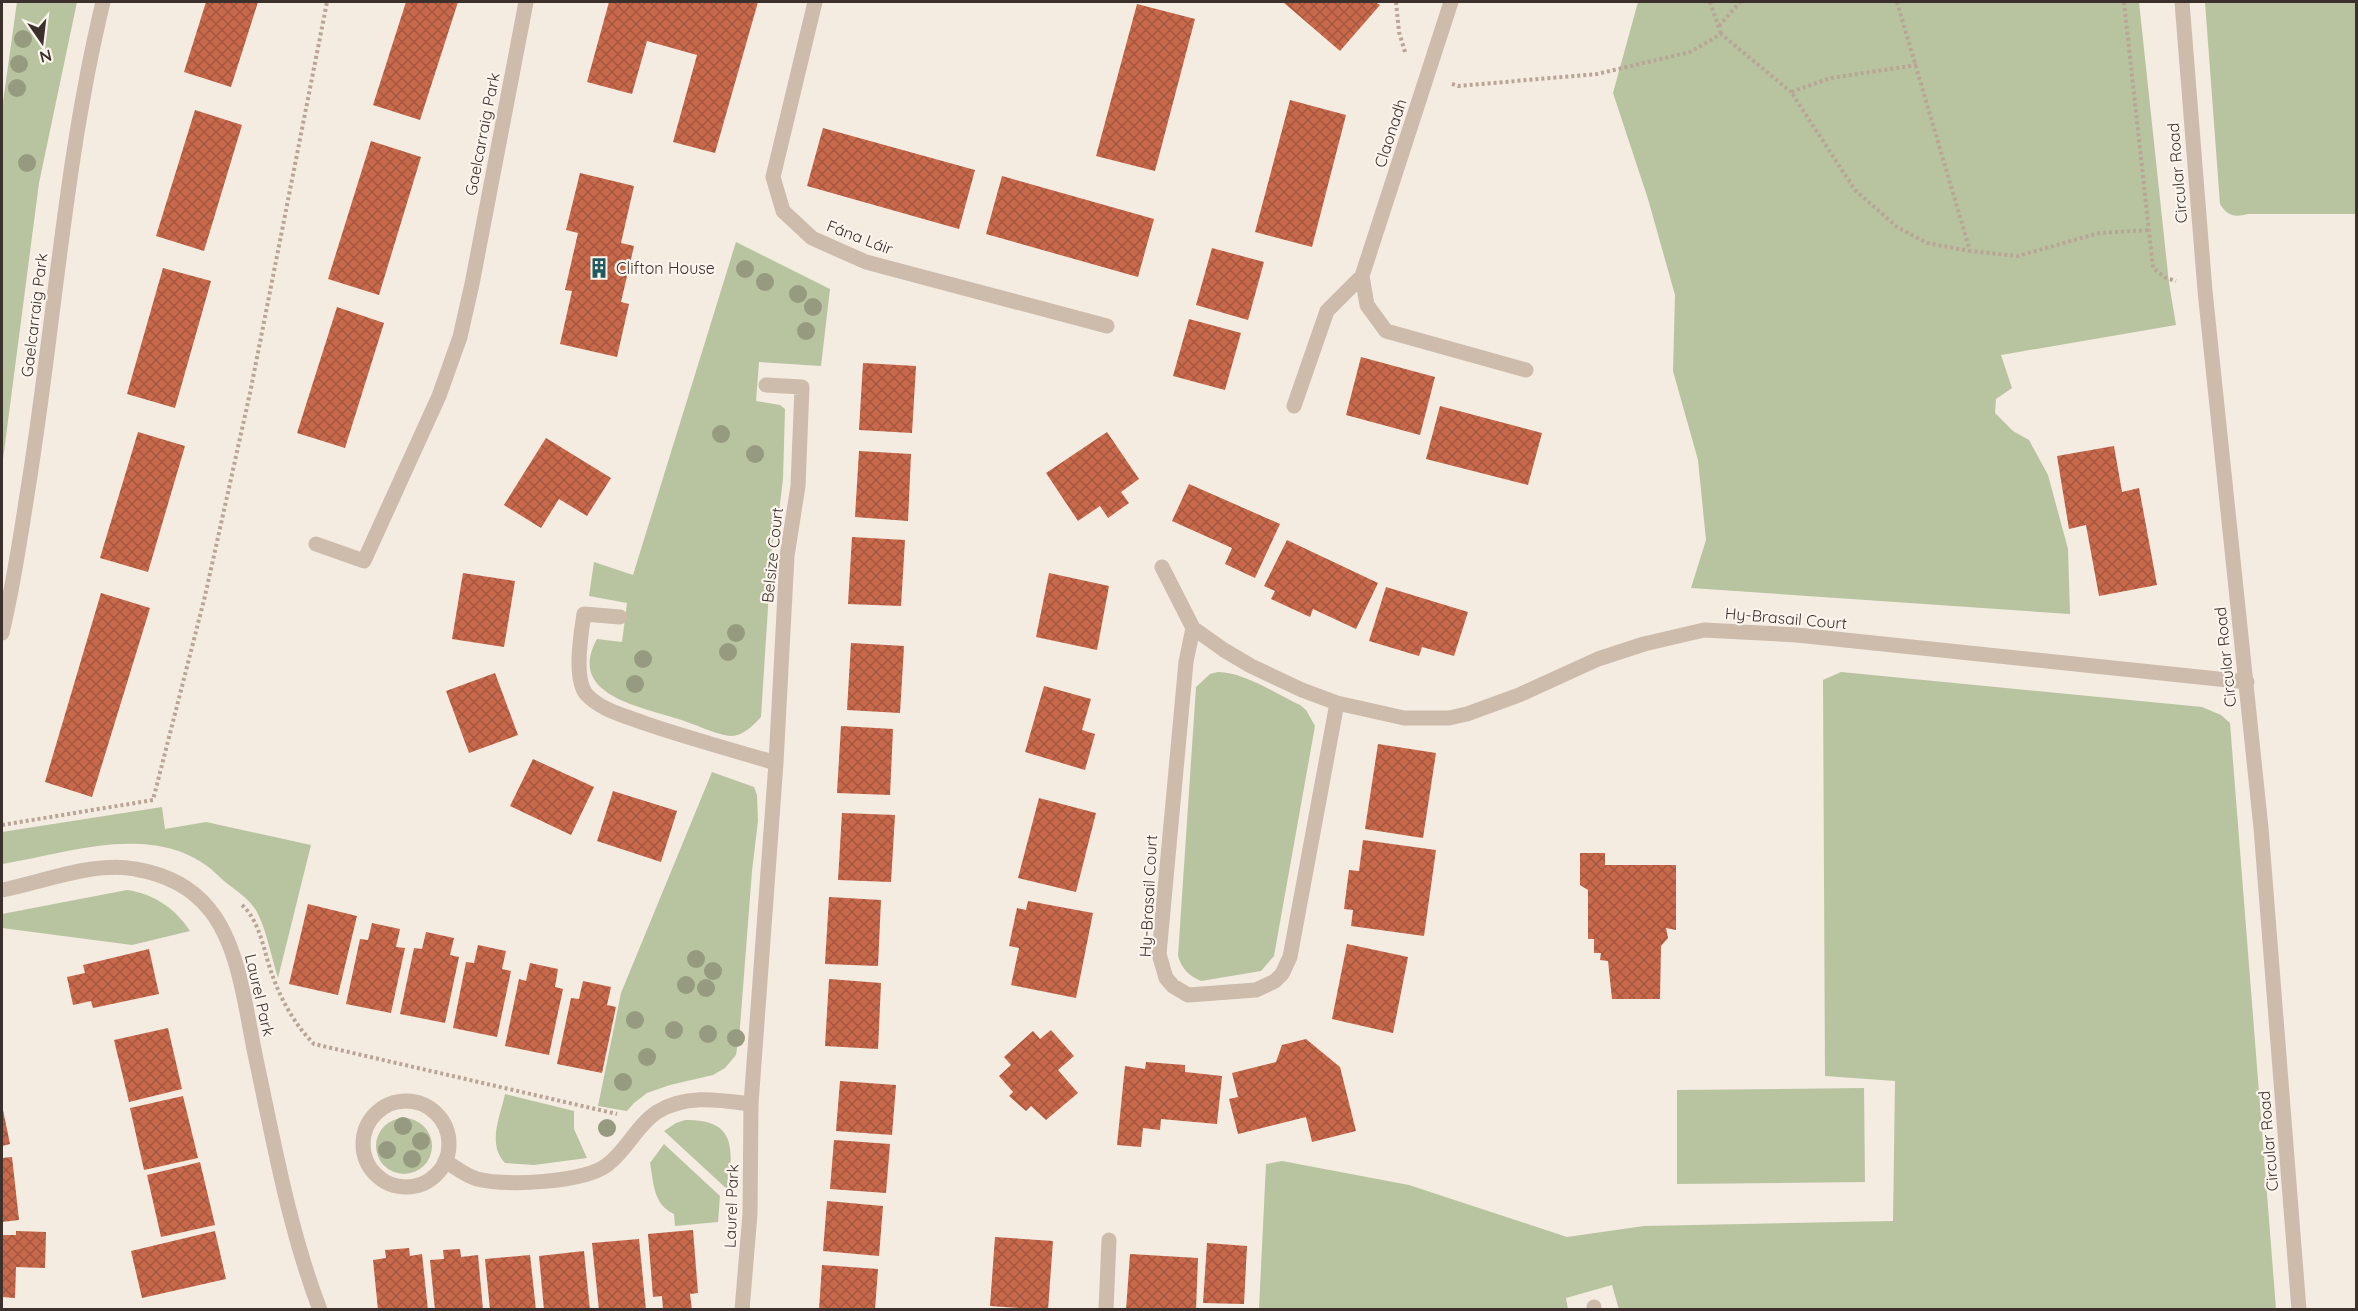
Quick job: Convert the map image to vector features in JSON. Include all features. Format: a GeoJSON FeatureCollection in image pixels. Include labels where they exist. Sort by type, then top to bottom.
{"type":"FeatureCollection","features":[{"type":"Feature","properties":{"kind":"street","name":"Gaelcarraig Park"},"geometry":{"type":"LineString","coordinates":[[2,633],[12,592],[37,438],[78,128],[103,2]]}},
{"type":"Feature","properties":{"kind":"street","name":"Gaelcarraig Park"},"geometry":{"type":"LineString","coordinates":[[316,544],[364,561],[439,396],[460,337],[472,284],[526,2]]}},
{"type":"Feature","properties":{"kind":"street","name":"Fána Láir"},"geometry":{"type":"LineString","coordinates":[[815,2],[773,177],[783,211],[812,238],[866,262],[1107,326]]}},
{"type":"Feature","properties":{"kind":"street","name":"Claonadh"},"geometry":{"type":"LineString","coordinates":[[1294,406],[1327,311],[1362,276],[1451,2]]}},
{"type":"Feature","properties":{"kind":"street","name":"Circular Road"},"geometry":{"type":"LineString","coordinates":[[2182,2],[2205,291],[2261,828],[2299,1310]]}},
{"type":"Feature","properties":{"kind":"street","name":"Claonadh"},"geometry":{"type":"LineString","coordinates":[[1362,276],[1367,306],[1386,331],[1526,370]]}},
{"type":"Feature","properties":{"kind":"street","name":"Belsize Court"},"geometry":{"type":"LineString","coordinates":[[758,1033],[787,556],[798,486],[802,387],[766,385]]}},
{"type":"Feature","properties":{"kind":"street","name":"Hy-Brasail Court"},"geometry":{"type":"LineString","coordinates":[[1162,567],[1193,628],[1251,666],[1302,690],[1337,703],[1404,718],[1449,718],[1519,695],[1598,659],[1644,644],[1685,634],[1723,630],[1797,635],[2247,682]]}},
{"type":"Feature","properties":{"kind":"street"},"geometry":{"type":"LineString","coordinates":[[620,617],[584,614],[580,636],[580,666],[582,686],[586,694],[606,708],[624,716],[693,740],[776,763]]}},
{"type":"Feature","properties":{"kind":"street","name":"Hy-Brasail Court"},"geometry":{"type":"LineString","coordinates":[[1193,628],[1185,673],[1159,954],[1166,978],[1188,995],[1256,990],[1275,981],[1286,967],[1290,957],[1337,703]]}},
{"type":"Feature","properties":{"kind":"street","name":"Laurel Park"},"geometry":{"type":"LineString","coordinates":[[2,890],[88,871],[116,867],[133,868],[176,880],[198,896],[210,909],[230,947],[240,983],[285,1193],[309,1280],[320,1310]]}},
{"type":"Feature","properties":{"kind":"street","name":"Laurel Park"},"geometry":{"type":"LineString","coordinates":[[742,1310],[750,1214],[751,1104],[758,1033]]}},
{"type":"Feature","properties":{"kind":"street"},"geometry":{"type":"LineString","coordinates":[[445,1161],[475,1178],[501,1183],[558,1180],[591,1174],[607,1166],[645,1123],[658,1112],[679,1102],[712,1099],[751,1104]]}},
{"type":"Feature","properties":{"kind":"street"},"geometry":{"type":"LineString","coordinates":[[402,1102],[420,1104],[432,1110],[441,1119],[447,1132],[448,1147],[445,1161],[439,1171],[428,1180],[414,1186],[396,1186],[384,1181],[374,1173],[366,1161],[363,1146],[365,1131],[373,1117],[384,1107],[402,1102]]}},
{"type":"Feature","properties":{"kind":"street"},"geometry":{"type":"LineString","coordinates":[[1106,1310],[1109,1240]]}},
{"type":"Feature","properties":{"kind":"path"},"geometry":{"type":"LineString","coordinates":[[2,825],[153,800],[205,596],[248,405],[327,2]]}},
{"type":"Feature","properties":{"kind":"path"},"geometry":{"type":"LineString","coordinates":[[1396,2],[1399,32],[1410,66],[1458,86],[1597,74],[1690,52],[1721,34]]}},
{"type":"Feature","properties":{"kind":"path"},"geometry":{"type":"LineString","coordinates":[[1710,2],[1721,34],[1791,92],[1855,190],[1897,228],[1927,243],[1970,251],[2018,256],[2099,233],[2150,230]]}},
{"type":"Feature","properties":{"kind":"path"},"geometry":{"type":"LineString","coordinates":[[1718,26],[1740,2]]}},
{"type":"Feature","properties":{"kind":"path"},"geometry":{"type":"LineString","coordinates":[[1898,2],[1970,251]]}},
{"type":"Feature","properties":{"kind":"path"},"geometry":{"type":"LineString","coordinates":[[2124,2],[2153,268],[2166,278],[2205,291]]}},
{"type":"Feature","properties":{"kind":"path"},"geometry":{"type":"LineString","coordinates":[[1791,92],[1831,78],[1917,66]]}},
{"type":"Feature","properties":{"kind":"path"},"geometry":{"type":"LineString","coordinates":[[240,903],[249,911],[254,922],[273,978],[288,1011],[302,1032],[314,1044],[586,1106],[645,1123]]}},
{"type":"Feature","properties":{"kind":"green space"},"geometry":{"type":"Polygon","coordinates":[[[17,2],[77,2],[39,183],[2,467],[2,109],[17,2]]]}},
{"type":"Feature","properties":{"kind":"green space"},"geometry":{"type":"Polygon","coordinates":[[[1638,2],[2139,2],[2169,283],[2176,325],[2001,355],[2012,388],[1996,399],[1995,413],[2013,431],[2029,440],[2048,475],[2068,549],[2070,614],[1691,588],[1706,540],[1698,460],[1673,371],[1675,295],[1648,199],[1613,93],[1638,2]]]}},
{"type":"Feature","properties":{"kind":"green space"},"geometry":{"type":"Polygon","coordinates":[[[2205,2],[2356,2],[2356,214],[2236,216],[2229,214],[2220,204],[2205,2]]]}},
{"type":"Feature","properties":{"kind":"green space"},"geometry":{"type":"Polygon","coordinates":[[[736,242],[830,289],[821,366],[759,362],[756,401],[780,405],[785,409],[783,479],[772,545],[761,717],[752,727],[731,736],[627,703],[599,685],[591,673],[590,658],[597,639],[622,642],[627,603],[589,596],[594,562],[633,575],[736,242]]]}},
{"type":"Feature","properties":{"kind":"green space"},"geometry":{"type":"Polygon","coordinates":[[[1218,672],[1249,680],[1300,705],[1306,710],[1315,726],[1274,956],[1261,971],[1201,981],[1186,972],[1178,956],[1196,687],[1210,674],[1218,672]]]}},
{"type":"Feature","properties":{"kind":"green space"},"geometry":{"type":"Polygon","coordinates":[[[1841,672],[2202,707],[2221,715],[2230,723],[2276,1309],[1619,1310],[1612,1285],[1566,1298],[1568,1309],[1259,1309],[1266,1164],[1282,1161],[1409,1185],[1567,1237],[1644,1226],[1893,1221],[1895,1081],[1825,1076],[1823,680],[1841,672]]]}},
{"type":"Feature","properties":{"kind":"green space"},"geometry":{"type":"Polygon","coordinates":[[[712,772],[754,787],[757,795],[758,821],[736,1055],[725,1068],[713,1075],[647,1093],[627,1111],[598,1106],[621,993],[712,772]]]}},
{"type":"Feature","properties":{"kind":"green space"},"geometry":{"type":"Polygon","coordinates":[[[162,807],[165,829],[206,822],[311,845],[278,978],[263,927],[254,907],[209,868],[184,853],[159,846],[106,845],[2,864],[2,832],[162,807]]]}},
{"type":"Feature","properties":{"kind":"green space"},"geometry":{"type":"Polygon","coordinates":[[[127,890],[163,903],[178,915],[190,931],[132,945],[2,928],[2,914],[127,890]]]}},
{"type":"Feature","properties":{"kind":"green space"},"geometry":{"type":"Polygon","coordinates":[[[1864,1088],[1865,1182],[1677,1184],[1677,1090],[1864,1088]]]}},
{"type":"Feature","properties":{"kind":"green space"},"geometry":{"type":"Polygon","coordinates":[[[505,1094],[574,1111],[574,1129],[587,1158],[534,1165],[505,1163],[497,1147],[496,1130],[505,1094]]]}},
{"type":"Feature","properties":{"kind":"green space"},"geometry":{"type":"Polygon","coordinates":[[[404,1118],[415,1120],[424,1126],[430,1135],[432,1146],[430,1157],[424,1166],[415,1172],[404,1174],[393,1172],[384,1166],[378,1157],[376,1146],[378,1135],[384,1126],[393,1120],[404,1118]]]}},
{"type":"Feature","properties":{"kind":"green space"},"geometry":{"type":"Polygon","coordinates":[[[685,1120],[702,1121],[714,1125],[723,1131],[728,1139],[731,1162],[728,1190],[664,1131],[685,1120]]]}},
{"type":"Feature","properties":{"kind":"green space"},"geometry":{"type":"Polygon","coordinates":[[[664,1144],[720,1196],[718,1222],[675,1226],[674,1214],[667,1210],[658,1199],[650,1163],[664,1144]]]}},
{"type":"Feature","properties":{"kind":"building"},"geometry":{"type":"Polygon","coordinates":[[[206,2],[258,2],[231,87],[184,72],[206,2]]]}},
{"type":"Feature","properties":{"kind":"building"},"geometry":{"type":"Polygon","coordinates":[[[406,2],[458,2],[420,120],[373,105],[406,2]]]}},
{"type":"Feature","properties":{"kind":"building"},"geometry":{"type":"Polygon","coordinates":[[[609,2],[758,2],[715,153],[673,142],[697,55],[647,41],[632,94],[587,82],[609,2]]]}},
{"type":"Feature","properties":{"kind":"building"},"geometry":{"type":"Polygon","coordinates":[[[1283,2],[1375,2],[1380,5],[1340,51],[1283,2]]]}},
{"type":"Feature","properties":{"kind":"building"},"geometry":{"type":"Polygon","coordinates":[[[1137,4],[1195,19],[1155,171],[1096,156],[1137,4]]]}},
{"type":"Feature","properties":{"kind":"building"},"geometry":{"type":"Polygon","coordinates":[[[1290,100],[1346,115],[1312,247],[1255,232],[1290,100]]]}},
{"type":"Feature","properties":{"kind":"building"},"geometry":{"type":"Polygon","coordinates":[[[195,110],[242,125],[204,251],[156,236],[195,110]]]}},
{"type":"Feature","properties":{"kind":"building"},"geometry":{"type":"Polygon","coordinates":[[[823,128],[975,170],[959,229],[807,186],[823,128]]]}},
{"type":"Feature","properties":{"kind":"building"},"geometry":{"type":"Polygon","coordinates":[[[371,141],[421,157],[379,295],[328,279],[371,141]]]}},
{"type":"Feature","properties":{"kind":"building","name":"Clifton House"},"geometry":{"type":"Polygon","coordinates":[[[580,173],[634,186],[621,243],[634,246],[621,302],[629,304],[617,357],[560,344],[572,291],[565,290],[578,233],[566,230],[580,173]]]}},
{"type":"Feature","properties":{"kind":"building"},"geometry":{"type":"Polygon","coordinates":[[[1002,176],[1154,219],[1138,277],[986,234],[1002,176]]]}},
{"type":"Feature","properties":{"kind":"building"},"geometry":{"type":"Polygon","coordinates":[[[1212,248],[1264,262],[1248,320],[1196,305],[1212,248]]]}},
{"type":"Feature","properties":{"kind":"building"},"geometry":{"type":"Polygon","coordinates":[[[163,268],[211,281],[175,408],[127,394],[163,268]]]}},
{"type":"Feature","properties":{"kind":"building"},"geometry":{"type":"Polygon","coordinates":[[[337,307],[384,323],[345,448],[297,433],[337,307]]]}},
{"type":"Feature","properties":{"kind":"building"},"geometry":{"type":"Polygon","coordinates":[[[1189,319],[1241,333],[1225,390],[1173,376],[1189,319]]]}},
{"type":"Feature","properties":{"kind":"building"},"geometry":{"type":"Polygon","coordinates":[[[1361,357],[1435,377],[1420,435],[1346,415],[1361,357]]]}},
{"type":"Feature","properties":{"kind":"building"},"geometry":{"type":"Polygon","coordinates":[[[863,363],[916,366],[912,433],[859,430],[863,363]]]}},
{"type":"Feature","properties":{"kind":"building"},"geometry":{"type":"Polygon","coordinates":[[[1440,406],[1542,433],[1528,485],[1426,459],[1440,406]]]}},
{"type":"Feature","properties":{"kind":"building"},"geometry":{"type":"Polygon","coordinates":[[[138,432],[185,446],[148,572],[100,558],[138,432]]]}},
{"type":"Feature","properties":{"kind":"building"},"geometry":{"type":"Polygon","coordinates":[[[1107,432],[1139,479],[1121,492],[1129,503],[1108,518],[1100,506],[1078,521],[1046,473],[1107,432]]]}},
{"type":"Feature","properties":{"kind":"building"},"geometry":{"type":"Polygon","coordinates":[[[546,438],[611,478],[587,516],[559,499],[541,528],[504,505],[546,438]]]}},
{"type":"Feature","properties":{"kind":"building"},"geometry":{"type":"Polygon","coordinates":[[[2114,446],[2122,492],[2139,488],[2157,585],[2099,596],[2086,525],[2069,529],[2057,456],[2114,446]]]}},
{"type":"Feature","properties":{"kind":"building"},"geometry":{"type":"Polygon","coordinates":[[[859,451],[911,454],[908,521],[855,517],[859,451]]]}},
{"type":"Feature","properties":{"kind":"building"},"geometry":{"type":"Polygon","coordinates":[[[1189,484],[1280,524],[1255,578],[1225,564],[1232,548],[1172,521],[1189,484]]]}},
{"type":"Feature","properties":{"kind":"building"},"geometry":{"type":"Polygon","coordinates":[[[852,537],[905,540],[901,606],[848,604],[852,537]]]}},
{"type":"Feature","properties":{"kind":"building"},"geometry":{"type":"Polygon","coordinates":[[[1287,540],[1378,583],[1356,629],[1313,609],[1310,617],[1271,599],[1275,591],[1264,586],[1287,540]]]}},
{"type":"Feature","properties":{"kind":"building"},"geometry":{"type":"Polygon","coordinates":[[[463,573],[515,581],[504,647],[452,639],[463,573]]]}},
{"type":"Feature","properties":{"kind":"building"},"geometry":{"type":"Polygon","coordinates":[[[1049,573],[1109,586],[1097,650],[1036,637],[1049,573]]]}},
{"type":"Feature","properties":{"kind":"building"},"geometry":{"type":"Polygon","coordinates":[[[1386,587],[1468,612],[1454,656],[1422,647],[1419,656],[1369,641],[1386,587]]]}},
{"type":"Feature","properties":{"kind":"building"},"geometry":{"type":"Polygon","coordinates":[[[101,593],[150,608],[92,797],[45,782],[101,593]]]}},
{"type":"Feature","properties":{"kind":"building"},"geometry":{"type":"Polygon","coordinates":[[[851,643],[904,646],[900,713],[847,710],[851,643]]]}},
{"type":"Feature","properties":{"kind":"building"},"geometry":{"type":"Polygon","coordinates":[[[495,673],[518,735],[469,753],[446,691],[495,673]]]}},
{"type":"Feature","properties":{"kind":"building"},"geometry":{"type":"Polygon","coordinates":[[[1044,686],[1091,699],[1082,730],[1095,734],[1085,770],[1025,752],[1044,686]]]}},
{"type":"Feature","properties":{"kind":"building"},"geometry":{"type":"Polygon","coordinates":[[[841,726],[893,729],[890,795],[837,793],[841,726]]]}},
{"type":"Feature","properties":{"kind":"building"},"geometry":{"type":"Polygon","coordinates":[[[1378,744],[1436,753],[1423,838],[1365,829],[1378,744]]]}},
{"type":"Feature","properties":{"kind":"building"},"geometry":{"type":"Polygon","coordinates":[[[533,759],[594,787],[571,835],[510,806],[533,759]]]}},
{"type":"Feature","properties":{"kind":"building"},"geometry":{"type":"Polygon","coordinates":[[[613,791],[677,811],[661,862],[597,841],[613,791]]]}},
{"type":"Feature","properties":{"kind":"building"},"geometry":{"type":"Polygon","coordinates":[[[1039,798],[1096,813],[1076,892],[1018,878],[1039,798]]]}},
{"type":"Feature","properties":{"kind":"building"},"geometry":{"type":"Polygon","coordinates":[[[842,813],[895,815],[891,882],[838,880],[842,813]]]}},
{"type":"Feature","properties":{"kind":"building"},"geometry":{"type":"Polygon","coordinates":[[[1363,840],[1436,850],[1424,936],[1351,926],[1353,910],[1344,909],[1349,870],[1359,871],[1363,840]]]}},
{"type":"Feature","properties":{"kind":"building"},"geometry":{"type":"Polygon","coordinates":[[[1580,853],[1605,853],[1605,865],[1676,865],[1676,930],[1666,928],[1668,938],[1661,946],[1660,999],[1612,999],[1608,961],[1600,960],[1601,953],[1594,953],[1594,939],[1588,939],[1588,890],[1580,885],[1580,853]]]}},
{"type":"Feature","properties":{"kind":"building"},"geometry":{"type":"Polygon","coordinates":[[[829,897],[881,900],[878,966],[825,964],[829,897]]]}},
{"type":"Feature","properties":{"kind":"building"},"geometry":{"type":"Polygon","coordinates":[[[1028,901],[1093,913],[1076,998],[1011,985],[1019,948],[1009,946],[1017,908],[1026,910],[1028,901]]]}},
{"type":"Feature","properties":{"kind":"building"},"geometry":{"type":"Polygon","coordinates":[[[308,904],[357,916],[338,995],[289,984],[308,904]]]}},
{"type":"Feature","properties":{"kind":"building"},"geometry":{"type":"Polygon","coordinates":[[[372,923],[400,929],[396,947],[405,948],[391,1013],[346,1004],[360,939],[368,940],[372,923]]]}},
{"type":"Feature","properties":{"kind":"building"},"geometry":{"type":"Polygon","coordinates":[[[426,932],[454,938],[450,955],[459,957],[445,1023],[400,1014],[414,948],[422,949],[426,932]]]}},
{"type":"Feature","properties":{"kind":"building"},"geometry":{"type":"Polygon","coordinates":[[[1347,944],[1408,957],[1393,1033],[1332,1019],[1347,944]]]}},
{"type":"Feature","properties":{"kind":"building"},"geometry":{"type":"Polygon","coordinates":[[[478,945],[506,951],[502,969],[511,971],[497,1037],[453,1028],[466,962],[474,963],[478,945]]]}},
{"type":"Feature","properties":{"kind":"building"},"geometry":{"type":"Polygon","coordinates":[[[149,949],[159,994],[93,1008],[91,1001],[73,1005],[67,977],[85,973],[83,965],[149,949]]]}},
{"type":"Feature","properties":{"kind":"building"},"geometry":{"type":"Polygon","coordinates":[[[530,963],[558,969],[555,987],[563,989],[549,1055],[505,1046],[519,979],[526,981],[530,963]]]}},
{"type":"Feature","properties":{"kind":"building"},"geometry":{"type":"Polygon","coordinates":[[[829,979],[881,983],[878,1049],[825,1046],[829,979]]]}},
{"type":"Feature","properties":{"kind":"building"},"geometry":{"type":"Polygon","coordinates":[[[583,981],[611,987],[607,1005],[616,1007],[602,1073],[557,1064],[571,998],[579,999],[583,981]]]}},
{"type":"Feature","properties":{"kind":"building"},"geometry":{"type":"Polygon","coordinates":[[[168,1028],[182,1089],[129,1102],[114,1040],[168,1028]]]}},
{"type":"Feature","properties":{"kind":"building"},"geometry":{"type":"Polygon","coordinates":[[[1051,1030],[1074,1056],[1058,1070],[1078,1093],[1046,1120],[1031,1106],[1026,1111],[1009,1096],[1013,1092],[999,1076],[1011,1065],[1004,1057],[1033,1031],[1040,1039],[1051,1030]]]}},
{"type":"Feature","properties":{"kind":"building"},"geometry":{"type":"Polygon","coordinates":[[[1306,1039],[1340,1067],[1356,1131],[1312,1142],[1306,1117],[1238,1134],[1229,1099],[1238,1097],[1232,1073],[1276,1062],[1282,1045],[1306,1039]]]}},
{"type":"Feature","properties":{"kind":"building"},"geometry":{"type":"Polygon","coordinates":[[[1146,1062],[1185,1065],[1185,1072],[1222,1076],[1217,1124],[1161,1119],[1160,1130],[1143,1128],[1141,1147],[1117,1145],[1125,1066],[1145,1069],[1146,1062]]]}},
{"type":"Feature","properties":{"kind":"building"},"geometry":{"type":"Polygon","coordinates":[[[840,1081],[896,1085],[892,1135],[836,1131],[840,1081]]]}},
{"type":"Feature","properties":{"kind":"building"},"geometry":{"type":"Polygon","coordinates":[[[183,1096],[198,1158],[144,1170],[130,1108],[183,1096]]]}},
{"type":"Feature","properties":{"kind":"building"},"geometry":{"type":"Polygon","coordinates":[[[2,1110],[10,1144],[2,1146],[2,1110]]]}},
{"type":"Feature","properties":{"kind":"building"},"geometry":{"type":"Polygon","coordinates":[[[834,1140],[890,1144],[886,1193],[830,1189],[834,1140]]]}},
{"type":"Feature","properties":{"kind":"building"},"geometry":{"type":"Polygon","coordinates":[[[12,1157],[19,1220],[2,1222],[2,1158],[12,1157]]]}},
{"type":"Feature","properties":{"kind":"building"},"geometry":{"type":"Polygon","coordinates":[[[200,1162],[215,1225],[161,1237],[147,1175],[200,1162]]]}},
{"type":"Feature","properties":{"kind":"building"},"geometry":{"type":"Polygon","coordinates":[[[827,1201],[883,1206],[879,1256],[823,1251],[827,1201]]]}},
{"type":"Feature","properties":{"kind":"building"},"geometry":{"type":"Polygon","coordinates":[[[693,1230],[698,1293],[690,1294],[692,1310],[663,1310],[662,1296],[653,1297],[648,1234],[693,1230]]]}},
{"type":"Feature","properties":{"kind":"building"},"geometry":{"type":"Polygon","coordinates":[[[16,1231],[46,1232],[45,1268],[16,1267],[15,1298],[2,1297],[2,1235],[16,1235],[16,1231]]]}},
{"type":"Feature","properties":{"kind":"building"},"geometry":{"type":"Polygon","coordinates":[[[215,1231],[226,1279],[142,1298],[131,1251],[215,1231]]]}},
{"type":"Feature","properties":{"kind":"building"},"geometry":{"type":"Polygon","coordinates":[[[995,1237],[1053,1241],[1048,1310],[990,1306],[995,1237]]]}},
{"type":"Feature","properties":{"kind":"building"},"geometry":{"type":"Polygon","coordinates":[[[639,1239],[646,1310],[599,1310],[592,1243],[639,1239]]]}},
{"type":"Feature","properties":{"kind":"building"},"geometry":{"type":"Polygon","coordinates":[[[1207,1243],[1247,1246],[1244,1304],[1203,1303],[1207,1243]]]}},
{"type":"Feature","properties":{"kind":"building"},"geometry":{"type":"Polygon","coordinates":[[[409,1248],[410,1256],[422,1254],[428,1310],[378,1310],[373,1260],[386,1258],[385,1250],[409,1248]]]}},
{"type":"Feature","properties":{"kind":"building"},"geometry":{"type":"Polygon","coordinates":[[[460,1249],[461,1257],[478,1255],[483,1310],[435,1310],[430,1260],[444,1259],[443,1250],[460,1249]]]}},
{"type":"Feature","properties":{"kind":"building"},"geometry":{"type":"Polygon","coordinates":[[[584,1251],[590,1310],[544,1310],[539,1256],[584,1251]]]}},
{"type":"Feature","properties":{"kind":"building"},"geometry":{"type":"Polygon","coordinates":[[[1130,1254],[1198,1258],[1196,1310],[1126,1310],[1130,1254]]]}},
{"type":"Feature","properties":{"kind":"building"},"geometry":{"type":"Polygon","coordinates":[[[530,1255],[536,1310],[490,1310],[485,1259],[530,1255]]]}},
{"type":"Feature","properties":{"kind":"building"},"geometry":{"type":"Polygon","coordinates":[[[822,1265],[878,1269],[875,1310],[819,1310],[822,1265]]]}},
{"type":"Feature","properties":{"kind":"place","name":"Clifton House"},"geometry":{"type":"Point","coordinates":[599,268]}}]}
